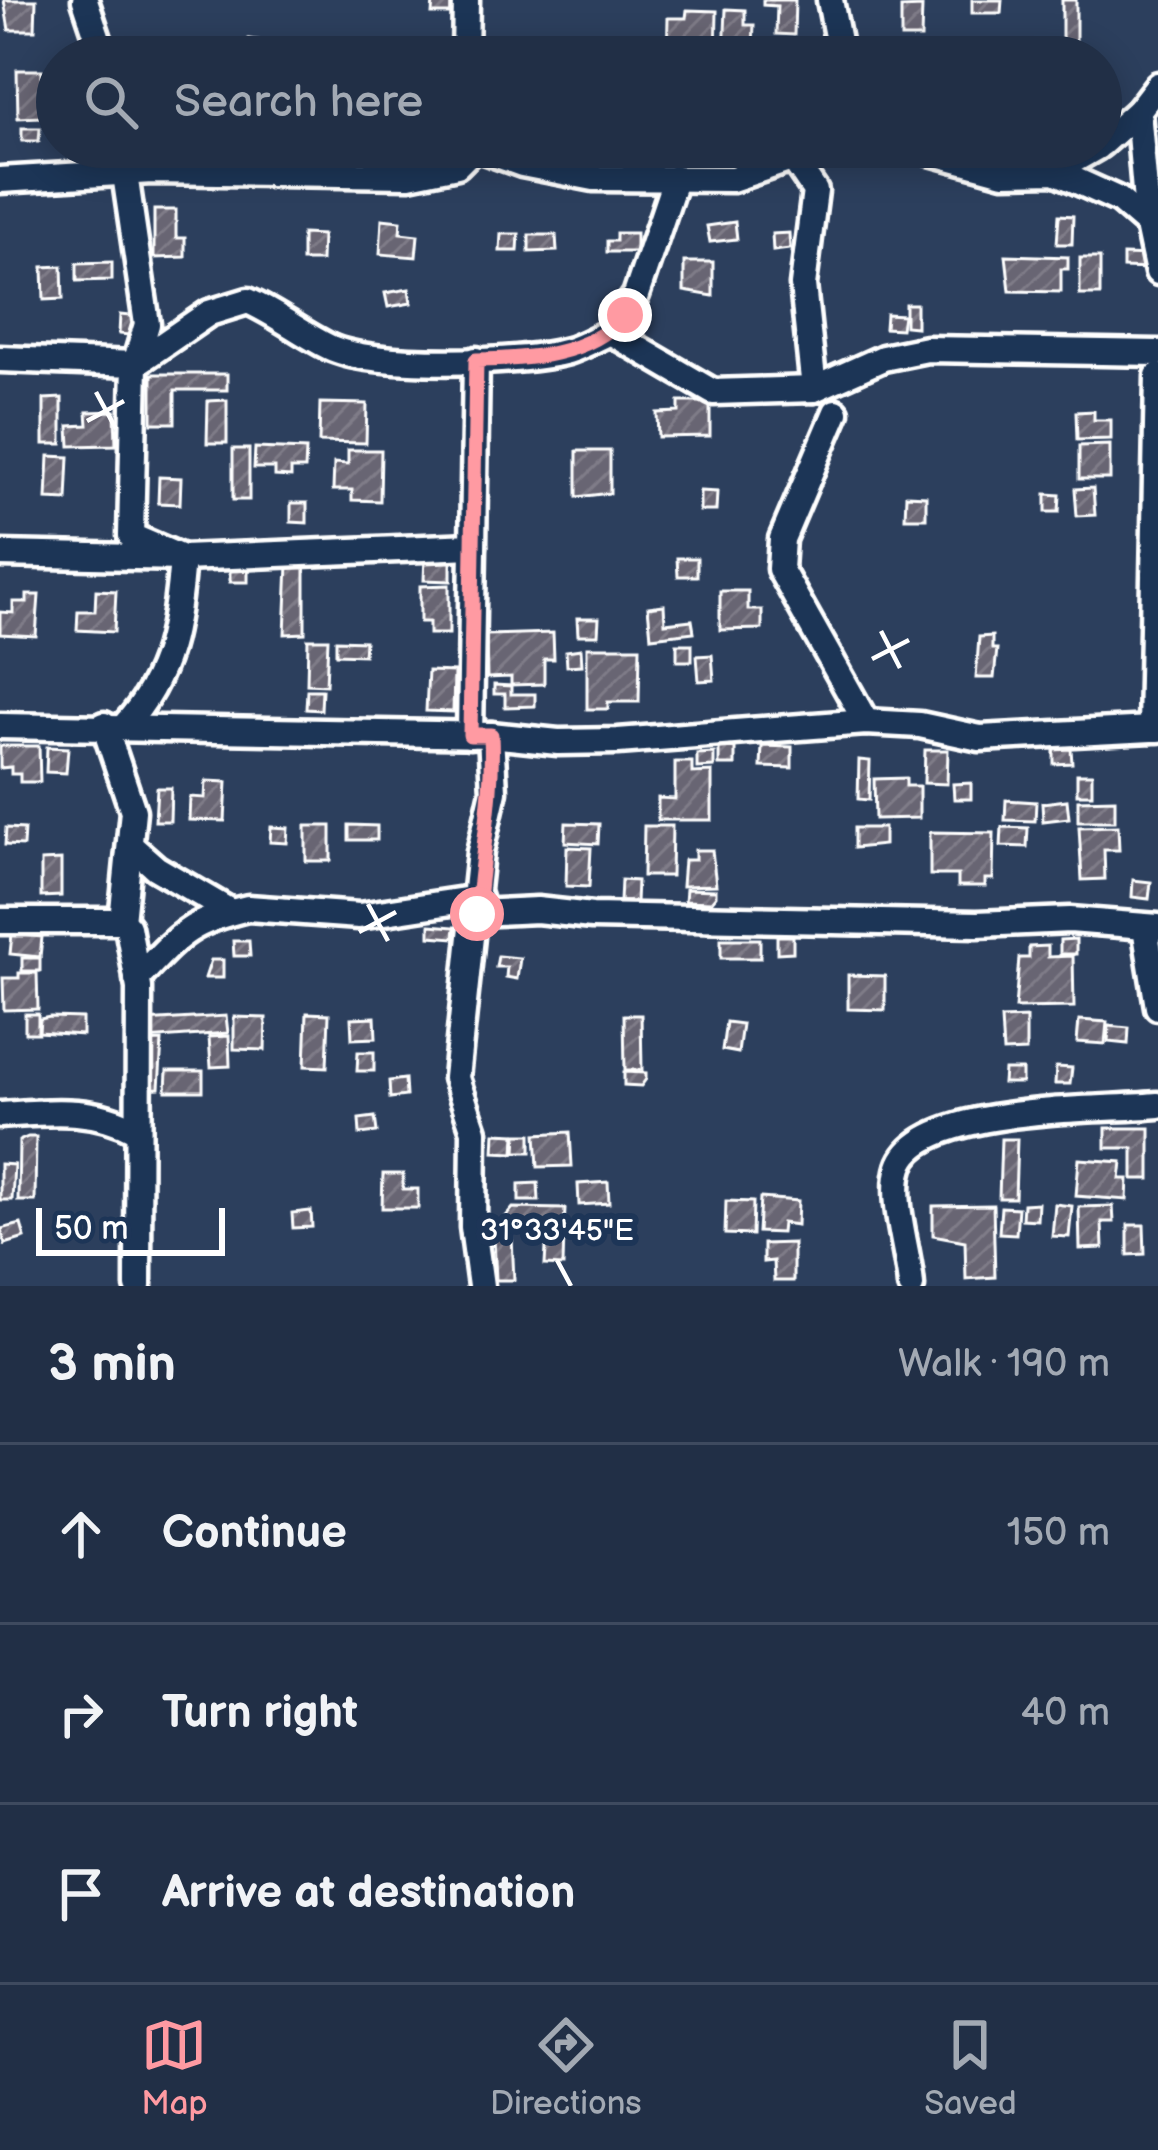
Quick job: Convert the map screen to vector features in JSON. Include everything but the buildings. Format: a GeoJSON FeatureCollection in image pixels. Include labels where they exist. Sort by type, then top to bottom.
{"type":"FeatureCollection","features":[{"type":"Feature","properties":{"kind":"street"},"geometry":{"type":"LineString","coordinates":[[85,0],[97,36]]}},
{"type":"Feature","properties":{"kind":"street"},"geometry":{"type":"LineString","coordinates":[[465,36],[466,0]]}},
{"type":"Feature","properties":{"kind":"street"},"geometry":{"type":"LineString","coordinates":[[830,0],[837,36]]}},
{"type":"Feature","properties":{"kind":"street"},"geometry":{"type":"LineString","coordinates":[[1122,125],[1158,85]]}},
{"type":"Feature","properties":{"kind":"street"},"geometry":{"type":"LineString","coordinates":[[1138,111],[1148,225],[1158,272]]}},
{"type":"Feature","properties":{"kind":"street"},"geometry":{"type":"LineString","coordinates":[[127,168],[146,324],[135,364],[130,536],[182,558]]}},
{"type":"Feature","properties":{"kind":"street"},"geometry":{"type":"LineString","coordinates":[[0,180],[128,172],[409,175],[443,168]]}},
{"type":"Feature","properties":{"kind":"street"},"geometry":{"type":"LineString","coordinates":[[544,168],[561,173],[732,179],[761,168]]}},
{"type":"Feature","properties":{"kind":"street"},"geometry":{"type":"LineString","coordinates":[[805,168],[815,191],[803,285],[814,388]]}},
{"type":"Feature","properties":{"kind":"street"},"geometry":{"type":"LineString","coordinates":[[989,168],[1055,171],[1119,200],[1148,225]]}},
{"type":"Feature","properties":{"kind":"street"},"geometry":{"type":"LineString","coordinates":[[1055,171],[1060,168]]}},
{"type":"Feature","properties":{"kind":"street"},"geometry":{"type":"LineString","coordinates":[[0,359],[135,364],[209,313],[248,301],[293,321],[330,348],[413,361],[569,351],[610,332],[636,295],[676,177]]}},
{"type":"Feature","properties":{"kind":"street"},"geometry":{"type":"LineString","coordinates":[[610,332],[712,392],[814,388],[883,358],[927,349],[1158,353]]}},
{"type":"Feature","properties":{"kind":"street"},"geometry":{"type":"LineString","coordinates":[[476,360],[473,546],[480,735],[494,791],[464,980],[456,1078],[474,1131],[473,1227],[481,1286]]}},
{"type":"Feature","properties":{"kind":"street"},"geometry":{"type":"LineString","coordinates":[[0,726],[480,735],[558,742],[866,722],[920,725],[980,738],[1155,729],[1158,376]]}},
{"type":"Feature","properties":{"kind":"street"},"geometry":{"type":"LineString","coordinates":[[836,412],[782,539],[780,569],[866,722]]}},
{"type":"Feature","properties":{"kind":"street"},"geometry":{"type":"LineString","coordinates":[[0,554],[182,558],[473,546]]}},
{"type":"Feature","properties":{"kind":"street"},"geometry":{"type":"LineString","coordinates":[[115,725],[150,698],[171,646],[182,558]]}},
{"type":"Feature","properties":{"kind":"street"},"geometry":{"type":"LineString","coordinates":[[115,725],[133,811],[122,921],[131,939],[137,979],[138,1286]]}},
{"type":"Feature","properties":{"kind":"street"},"geometry":{"type":"LineString","coordinates":[[131,846],[156,868],[231,912]]}},
{"type":"Feature","properties":{"kind":"street"},"geometry":{"type":"LineString","coordinates":[[137,979],[196,920],[248,908],[358,916],[477,906],[592,916],[976,924],[1070,920],[1151,927],[1158,1007]]}},
{"type":"Feature","properties":{"kind":"street"},"geometry":{"type":"LineString","coordinates":[[0,921],[122,921]]}},
{"type":"Feature","properties":{"kind":"street"},"geometry":{"type":"LineString","coordinates":[[911,1286],[898,1171],[910,1148],[939,1131],[994,1117],[1158,1105]]}},
{"type":"Feature","properties":{"kind":"street"},"geometry":{"type":"LineString","coordinates":[[0,1114],[61,1111],[112,1117],[137,1132]]}},
{"type":"Feature","properties":{"kind":"route"},"geometry":{"type":"LineString","coordinates":[[477,914],[481,852],[494,791],[491,735],[470,735],[476,360],[569,351],[610,332],[625,315]]}}]}
